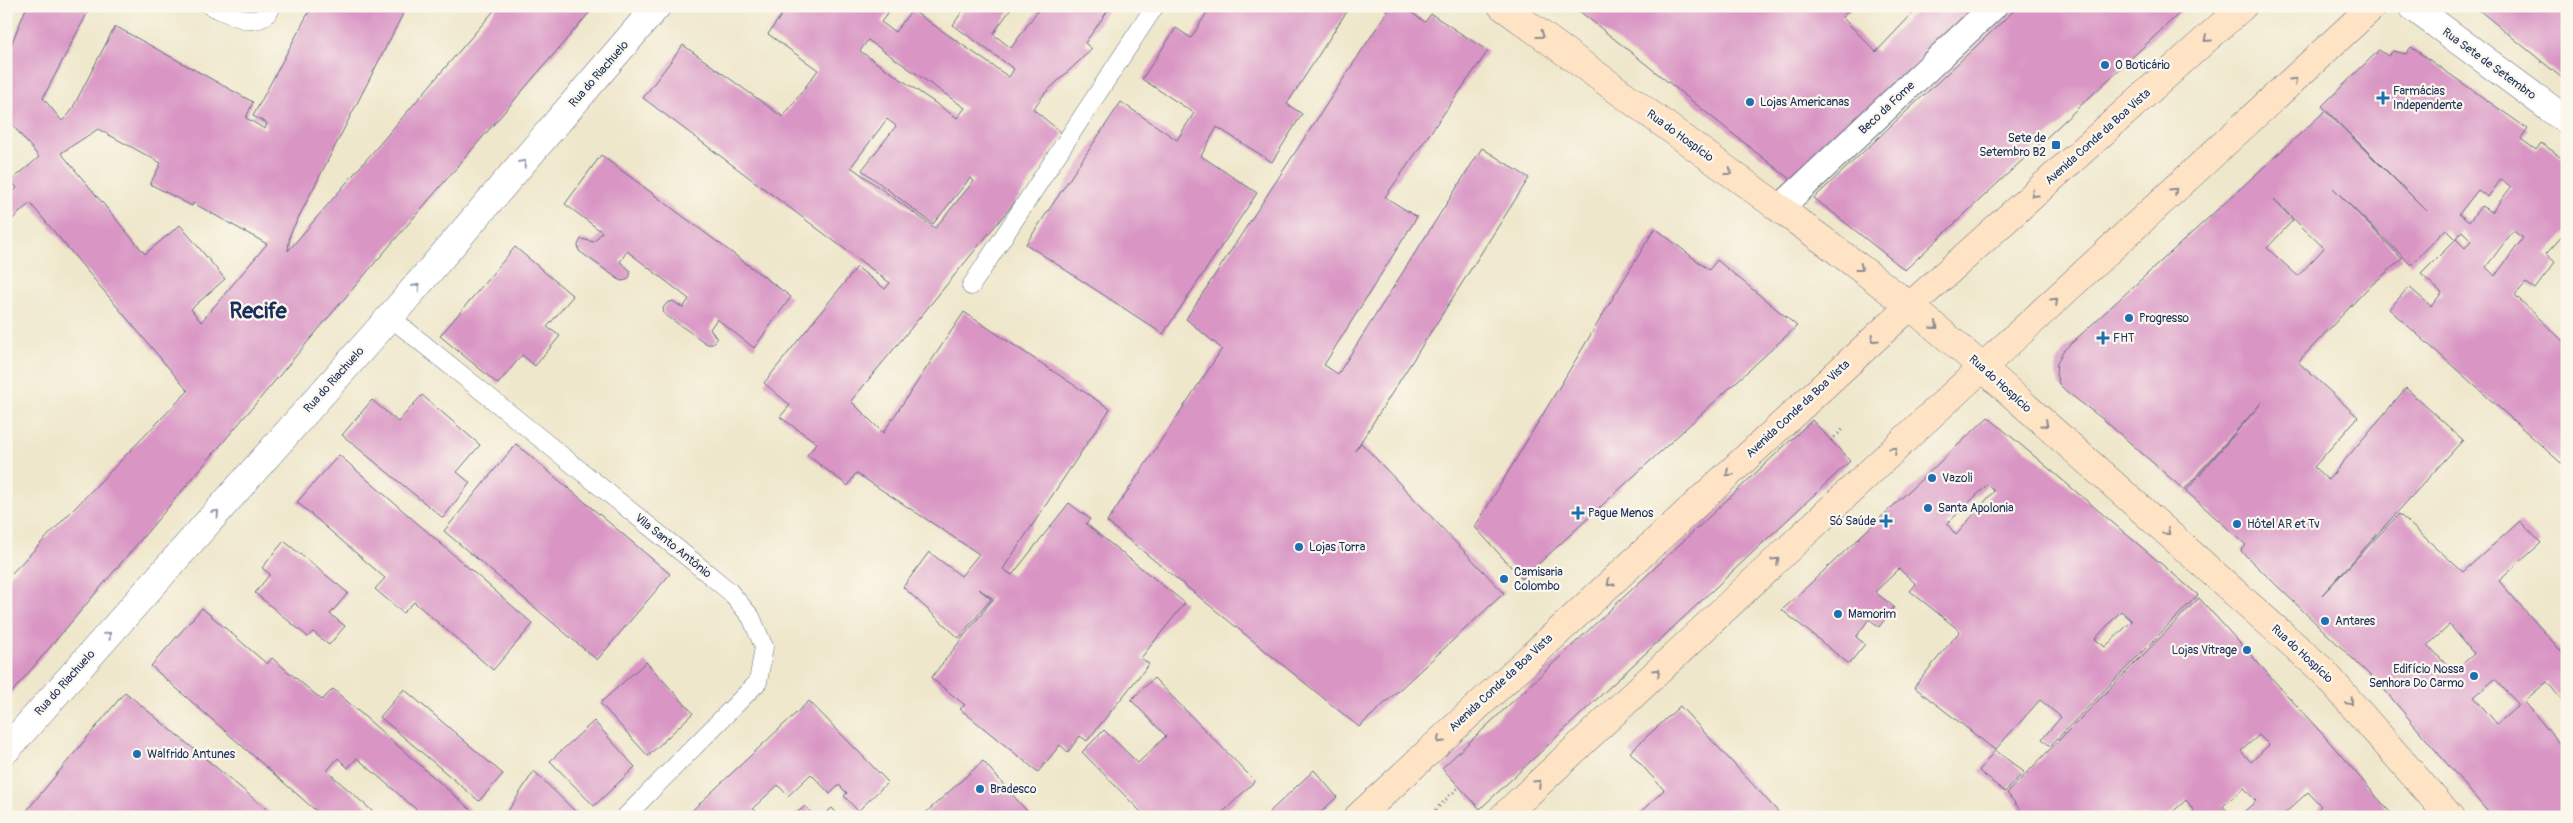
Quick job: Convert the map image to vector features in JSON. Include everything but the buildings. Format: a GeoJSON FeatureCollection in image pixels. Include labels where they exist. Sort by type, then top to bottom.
{"type":"FeatureCollection","features":[{"type":"Feature","properties":{"kind":"main road","name":"Rua do Hospício"},"geometry":{"type":"LineString","coordinates":[[1502,6],[1910,306],[2322,671],[2450,817]]}},
{"type":"Feature","properties":{"kind":"main road","name":"Avenida Conde da Boa Vista"},"geometry":{"type":"LineString","coordinates":[[1358,817],[1910,306],[2244,6]]}},
{"type":"Feature","properties":{"kind":"main road"},"geometry":{"type":"LineString","coordinates":[[1503,817],[2373,6]]}},
{"type":"Feature","properties":{"kind":"street","name":"Rua do Riachuelo"},"geometry":{"type":"LineString","coordinates":[[6,750],[390,317],[657,6]]}},
{"type":"Feature","properties":{"kind":"street","name":"Beco da Fome"},"geometry":{"type":"LineString","coordinates":[[1779,209],[1994,6]]}},
{"type":"Feature","properties":{"kind":"street","name":"Rua Sete de Setembro"},"geometry":{"type":"LineString","coordinates":[[2412,6],[2567,121]]}},
{"type":"Feature","properties":{"kind":"lane"},"geometry":{"type":"LineString","coordinates":[[211,6],[248,21],[258,20],[272,6]]}},
{"type":"Feature","properties":{"kind":"lane"},"geometry":{"type":"LineString","coordinates":[[970,286],[1155,6]]}},
{"type":"Feature","properties":{"kind":"lane","name":"Vila Santo Antônio"},"geometry":{"type":"LineString","coordinates":[[390,317],[729,591],[751,616],[764,648],[758,682],[625,817]]}},
{"type":"Feature","properties":{"kind":"path"},"geometry":{"type":"LineString","coordinates":[[1831,441],[1844,428]]}},
{"type":"Feature","properties":{"kind":"path"},"geometry":{"type":"LineString","coordinates":[[1428,817],[1460,788]]}},
{"type":"Feature","properties":{"kind":"place","name":"O Boticário"},"geometry":{"type":"Point","coordinates":[2105,65]}},
{"type":"Feature","properties":{"kind":"place","name":"Farmácias Independente"},"geometry":{"type":"Point","coordinates":[2383,98]}},
{"type":"Feature","properties":{"kind":"place","name":"Lojas Americanas"},"geometry":{"type":"Point","coordinates":[1750,102]}},
{"type":"Feature","properties":{"kind":"place","name":"Sete de Setembro B2"},"geometry":{"type":"Point","coordinates":[2056,145]}},
{"type":"Feature","properties":{"kind":"place","name":"Progresso"},"geometry":{"type":"Point","coordinates":[2129,318]}},
{"type":"Feature","properties":{"kind":"place","name":"FHT"},"geometry":{"type":"Point","coordinates":[2103,338]}},
{"type":"Feature","properties":{"kind":"place","name":"Vazoli"},"geometry":{"type":"Point","coordinates":[1932,478]}},
{"type":"Feature","properties":{"kind":"place","name":"Santa Apolonia"},"geometry":{"type":"Point","coordinates":[1928,508]}},
{"type":"Feature","properties":{"kind":"place","name":"Pague Menos"},"geometry":{"type":"Point","coordinates":[1578,513]}},
{"type":"Feature","properties":{"kind":"place","name":"Só Saúde"},"geometry":{"type":"Point","coordinates":[1886,521]}},
{"type":"Feature","properties":{"kind":"place","name":"Hôtel AR et Tv"},"geometry":{"type":"Point","coordinates":[2237,524]}},
{"type":"Feature","properties":{"kind":"place","name":"Lojas Torra"},"geometry":{"type":"Point","coordinates":[1299,547]}},
{"type":"Feature","properties":{"kind":"place","name":"Camisaria Colombo"},"geometry":{"type":"Point","coordinates":[1504,579]}},
{"type":"Feature","properties":{"kind":"place","name":"Mamorim"},"geometry":{"type":"Point","coordinates":[1838,614]}},
{"type":"Feature","properties":{"kind":"place","name":"Antares"},"geometry":{"type":"Point","coordinates":[2325,621]}},
{"type":"Feature","properties":{"kind":"place","name":"Lojas Vitrage"},"geometry":{"type":"Point","coordinates":[2247,650]}},
{"type":"Feature","properties":{"kind":"place","name":"Edifício Nossa Senhora Do Carmo"},"geometry":{"type":"Point","coordinates":[2474,676]}},
{"type":"Feature","properties":{"kind":"place","name":"Walfrido Antunes"},"geometry":{"type":"Point","coordinates":[137,754]}},
{"type":"Feature","properties":{"kind":"place","name":"Bradesco"},"geometry":{"type":"Point","coordinates":[980,789]}},
{"type":"Feature","properties":{"kind":"district","name":"Recife"},"geometry":{"type":"Point","coordinates":[258,311]}}]}
